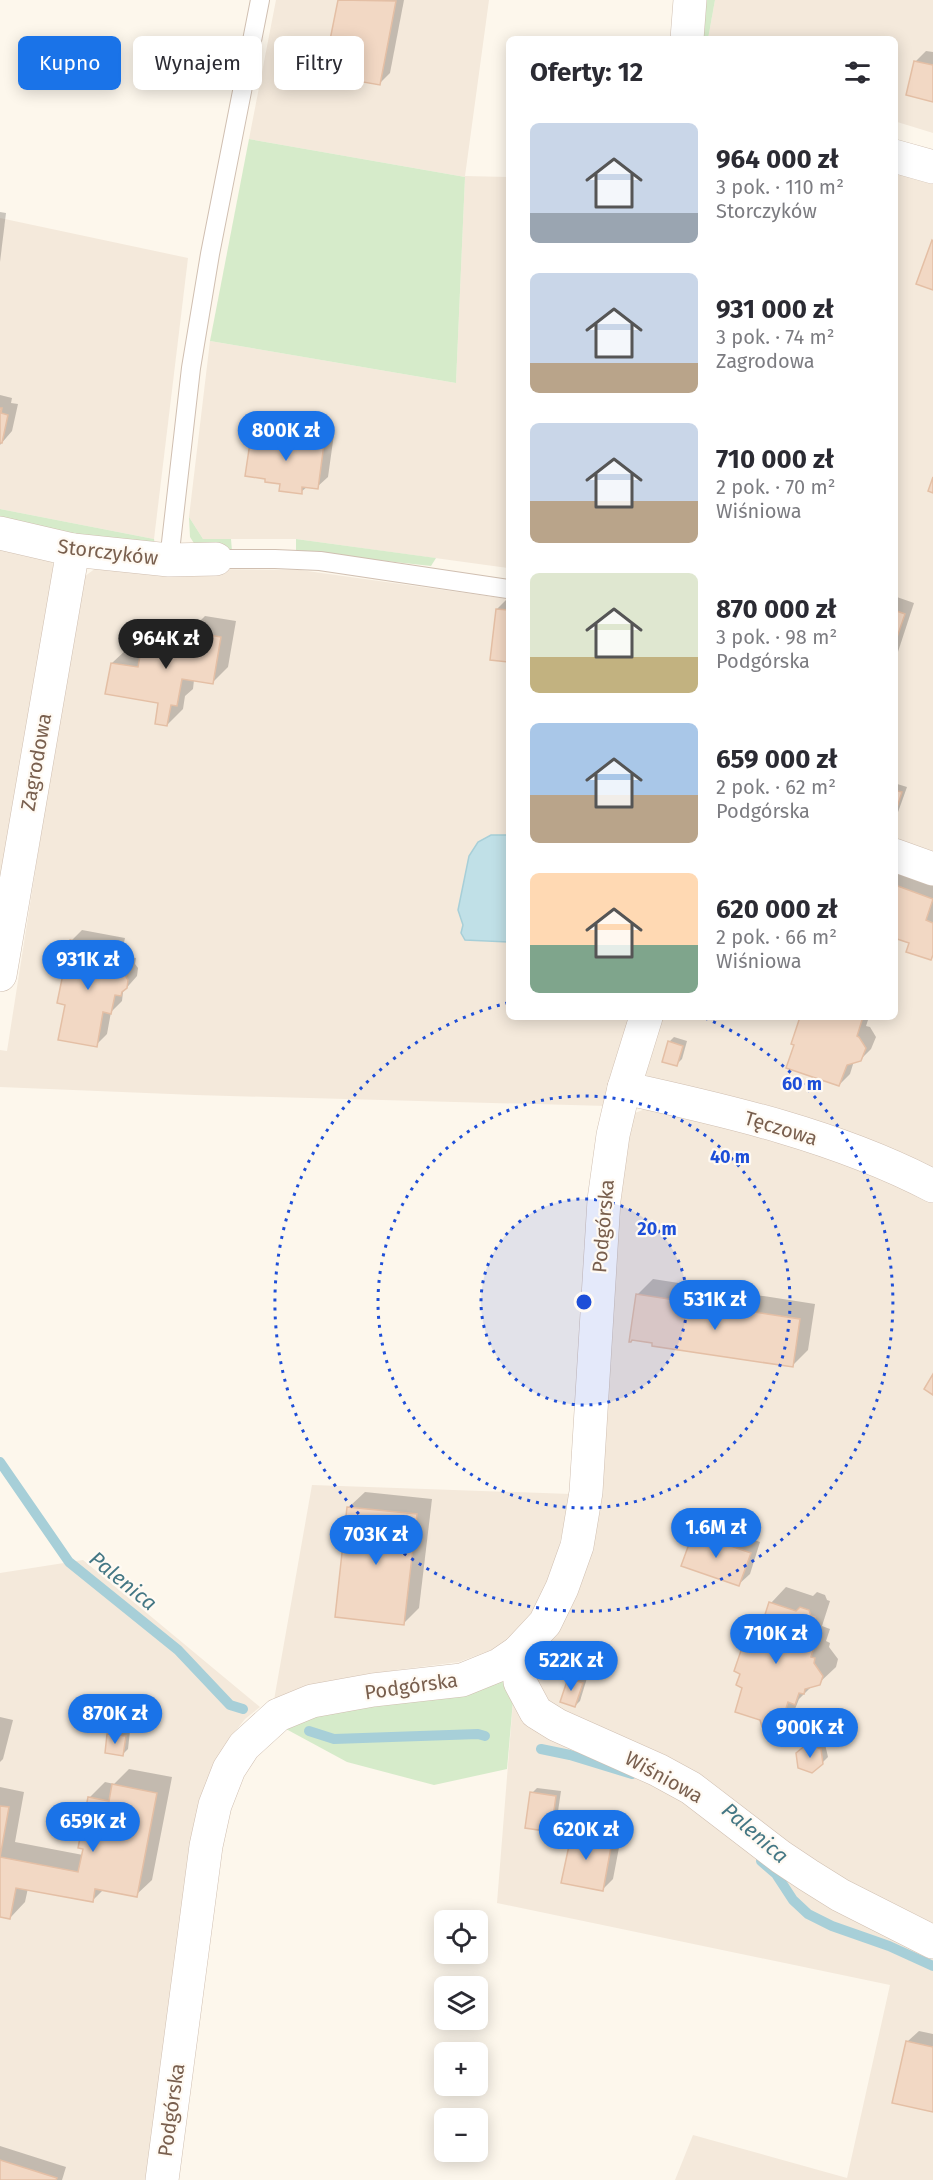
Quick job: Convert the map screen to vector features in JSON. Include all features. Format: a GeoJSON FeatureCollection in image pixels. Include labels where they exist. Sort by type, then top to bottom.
{"type":"FeatureCollection","features":[{"type":"Feature","properties":{"kind":"street"},"geometry":{"type":"LineString","coordinates":[[687,36],[690,0]]}},
{"type":"Feature","properties":{"kind":"street"},"geometry":{"type":"LineString","coordinates":[[898,157],[933,167]]}},
{"type":"Feature","properties":{"kind":"street","name":"Storczyków"},"geometry":{"type":"LineString","coordinates":[[0,533],[72,550],[169,560],[216,559]]}},
{"type":"Feature","properties":{"kind":"street","name":"Zagrodowa"},"geometry":{"type":"LineString","coordinates":[[0,975],[72,550]]}},
{"type":"Feature","properties":{"kind":"street"},"geometry":{"type":"LineString","coordinates":[[898,856],[933,869]]}},
{"type":"Feature","properties":{"kind":"street","name":"Podgórska"},"geometry":{"type":"LineString","coordinates":[[162,2180],[206,1846],[215,1805],[229,1769],[244,1746],[278,1715],[312,1701],[373,1690],[462,1680],[499,1665],[518,1652],[545,1623],[562,1588],[577,1546],[586,1492],[604,1200],[624,1088],[645,1020]]}},
{"type":"Feature","properties":{"kind":"street","name":"Tęczowa"},"geometry":{"type":"LineString","coordinates":[[624,1088],[713,1107],[810,1136],[899,1168],[933,1186]]}},
{"type":"Feature","properties":{"kind":"street","name":"Wiśniowa"},"geometry":{"type":"LineString","coordinates":[[518,1652],[520,1682],[536,1712],[557,1725],[658,1770],[691,1788],[808,1875],[840,1895],[933,1942]]}},
{"type":"Feature","properties":{"kind":"lane"},"geometry":{"type":"LineString","coordinates":[[169,560],[193,357],[210,254],[260,0]]}},
{"type":"Feature","properties":{"kind":"lane"},"geometry":{"type":"LineString","coordinates":[[216,559],[320,561],[506,589]]}},
{"type":"Feature","properties":{"kind":"shaded area"},"geometry":{"type":"Polygon","coordinates":[[[276,0],[489,0],[465,176],[506,177],[506,568],[296,539],[203,539],[189,517],[210,341],[456,383],[465,177],[249,139],[259,90],[262,90],[262,72],[276,0]]]}},
{"type":"Feature","properties":{"kind":"shaded area"},"geometry":{"type":"Polygon","coordinates":[[[715,0],[933,0],[933,133],[898,122],[898,36],[709,36],[715,0]]]}},
{"type":"Feature","properties":{"kind":"shaded area"},"geometry":{"type":"Polygon","coordinates":[[[898,167],[933,178],[933,863],[898,851],[898,167]]]}},
{"type":"Feature","properties":{"kind":"shaded area"},"geometry":{"type":"Polygon","coordinates":[[[0,218],[188,258],[154,539],[0,509],[0,218]]]}},
{"type":"Feature","properties":{"kind":"shaded area"},"geometry":{"type":"Polygon","coordinates":[[[0,543],[52,561],[56,578],[0,896],[0,543]]]}},
{"type":"Feature","properties":{"kind":"shaded area"},"geometry":{"type":"Polygon","coordinates":[[[96,568],[300,570],[506,599],[506,1020],[634,1020],[607,1106],[195,1095],[0,1087],[0,1050],[7,1051],[81,579],[96,568]]]}},
{"type":"Feature","properties":{"kind":"shaded area"},"geometry":{"type":"Polygon","coordinates":[[[898,870],[933,882],[933,1177],[650,1080],[639,1065],[654,1020],[898,1020],[898,870]]]}},
{"type":"Feature","properties":{"kind":"shaded area"},"geometry":{"type":"Polygon","coordinates":[[[655,1105],[805,1146],[933,1200],[933,1933],[539,1706],[524,1658],[551,1630],[623,1135],[635,1113],[655,1105]]]}},
{"type":"Feature","properties":{"kind":"shaded area"},"geometry":{"type":"Polygon","coordinates":[[[312,1485],[571,1494],[554,1569],[533,1613],[507,1644],[459,1662],[396,1670],[274,1700],[312,1485]]]}},
{"type":"Feature","properties":{"kind":"shaded area"},"geometry":{"type":"Polygon","coordinates":[[[83,1560],[260,1707],[245,1719],[227,1742],[210,1773],[151,2180],[0,2180],[0,1573],[83,1560]]]}},
{"type":"Feature","properties":{"kind":"shaded area"},"geometry":{"type":"Polygon","coordinates":[[[514,1689],[933,1951],[933,2180],[675,2180],[693,2135],[847,2178],[890,1985],[497,1903],[514,1689]]]}},
{"type":"Feature","properties":{"kind":"green space"},"geometry":{"type":"Polygon","coordinates":[[[701,0],[715,0],[709,36],[695,36],[701,0]]]}},
{"type":"Feature","properties":{"kind":"green space"},"geometry":{"type":"Polygon","coordinates":[[[249,139],[465,177],[456,383],[210,341],[249,139]]]}},
{"type":"Feature","properties":{"kind":"green space"},"geometry":{"type":"Polygon","coordinates":[[[0,509],[154,539],[156,551],[0,524],[0,509]]]}},
{"type":"Feature","properties":{"kind":"green space"},"geometry":{"type":"Polygon","coordinates":[[[189,517],[203,539],[231,539],[232,551],[199,551],[190,537],[189,517]]]}},
{"type":"Feature","properties":{"kind":"green space"},"geometry":{"type":"Polygon","coordinates":[[[296,539],[436,558],[431,566],[296,551],[296,539]]]}},
{"type":"Feature","properties":{"kind":"green space"},"geometry":{"type":"Polygon","coordinates":[[[510,1667],[514,1689],[507,1769],[434,1785],[347,1762],[286,1729],[313,1710],[510,1667]]]}},
{"type":"Feature","properties":{"kind":"water"},"geometry":{"type":"Polygon","coordinates":[[[491,835],[506,835],[506,942],[465,940],[461,933],[463,925],[458,910],[469,856],[478,842],[491,835]]]}},
{"type":"Feature","properties":{"kind":"building"},"geometry":{"type":"Polygon","coordinates":[[[338,0],[396,1],[380,85],[364,82],[364,36],[331,36],[338,0]]]}},
{"type":"Feature","properties":{"kind":"building"},"geometry":{"type":"Polygon","coordinates":[[[914,61],[933,65],[933,102],[906,95],[914,61]]]}},
{"type":"Feature","properties":{"kind":"building"},"geometry":{"type":"Polygon","coordinates":[[[933,241],[933,290],[916,284],[933,241]]]}},
{"type":"Feature","properties":{"kind":"building"},"geometry":{"type":"Polygon","coordinates":[[[0,408],[2,408],[1,413],[8,415],[2,443],[0,443],[0,408]]]}},
{"type":"Feature","properties":{"kind":"building"},"geometry":{"type":"Polygon","coordinates":[[[293,434],[303,436],[307,442],[324,444],[318,489],[302,487],[302,494],[279,491],[280,484],[245,476],[251,436],[287,439],[293,434]]]}},
{"type":"Feature","properties":{"kind":"building"},"geometry":{"type":"Polygon","coordinates":[[[933,477],[933,493],[928,491],[933,477]]]}},
{"type":"Feature","properties":{"kind":"building"},"geometry":{"type":"Polygon","coordinates":[[[496,609],[506,610],[506,662],[490,660],[496,609]]]}},
{"type":"Feature","properties":{"kind":"building"},"geometry":{"type":"Polygon","coordinates":[[[898,611],[905,614],[898,634],[898,611]]]}},
{"type":"Feature","properties":{"kind":"building"},"geometry":{"type":"Polygon","coordinates":[[[187,631],[221,637],[213,684],[182,679],[177,706],[171,705],[167,726],[155,724],[158,703],[105,694],[111,663],[138,667],[144,634],[186,641],[187,631]]]}},
{"type":"Feature","properties":{"kind":"building"},"geometry":{"type":"Polygon","coordinates":[[[898,791],[902,792],[898,804],[898,791]]]}},
{"type":"Feature","properties":{"kind":"building"},"geometry":{"type":"Polygon","coordinates":[[[898,886],[933,899],[926,920],[933,923],[931,960],[906,952],[909,943],[898,939],[898,886]]]}},
{"type":"Feature","properties":{"kind":"building"},"geometry":{"type":"Polygon","coordinates":[[[70,940],[115,948],[111,966],[126,969],[127,988],[121,996],[115,995],[111,1014],[103,1012],[97,1047],[58,1040],[65,1005],[57,1003],[70,940]]]}},
{"type":"Feature","properties":{"kind":"building"},"geometry":{"type":"Polygon","coordinates":[[[799,1020],[862,1020],[857,1036],[866,1048],[861,1061],[847,1065],[839,1086],[786,1068],[794,1045],[791,1044],[799,1020]]]}},
{"type":"Feature","properties":{"kind":"building"},"geometry":{"type":"Polygon","coordinates":[[[668,1041],[683,1046],[677,1066],[662,1062],[668,1041]]]}},
{"type":"Feature","properties":{"kind":"building"},"geometry":{"type":"Polygon","coordinates":[[[636,1294],[800,1319],[793,1367],[652,1346],[652,1343],[632,1340],[629,1342],[636,1294]]]}},
{"type":"Feature","properties":{"kind":"building"},"geometry":{"type":"Polygon","coordinates":[[[933,1374],[933,1395],[924,1389],[933,1374]]]}},
{"type":"Feature","properties":{"kind":"building"},"geometry":{"type":"Polygon","coordinates":[[[347,1507],[417,1514],[404,1625],[335,1617],[347,1507]]]}},
{"type":"Feature","properties":{"kind":"building"},"geometry":{"type":"Polygon","coordinates":[[[693,1533],[751,1553],[739,1586],[681,1566],[693,1533]]]}},
{"type":"Feature","properties":{"kind":"building"},"geometry":{"type":"Polygon","coordinates":[[[769,1602],[796,1611],[800,1607],[809,1610],[811,1616],[815,1617],[807,1642],[815,1644],[811,1657],[815,1658],[814,1663],[823,1676],[820,1685],[805,1689],[804,1694],[799,1693],[795,1705],[788,1702],[780,1727],[776,1726],[771,1730],[762,1727],[760,1720],[735,1712],[742,1688],[736,1685],[740,1674],[734,1671],[746,1636],[751,1637],[755,1626],[761,1627],[769,1602]]]}},
{"type":"Feature","properties":{"kind":"building"},"geometry":{"type":"Polygon","coordinates":[[[568,1678],[583,1683],[575,1707],[560,1702],[568,1678]]]}},
{"type":"Feature","properties":{"kind":"building"},"geometry":{"type":"Polygon","coordinates":[[[107,1734],[126,1736],[123,1756],[105,1753],[107,1734]]]}},
{"type":"Feature","properties":{"kind":"building"},"geometry":{"type":"Polygon","coordinates":[[[807,1744],[821,1749],[823,1764],[812,1773],[798,1768],[796,1753],[807,1744]]]}},
{"type":"Feature","properties":{"kind":"building"},"geometry":{"type":"Polygon","coordinates":[[[112,1784],[157,1793],[137,1897],[95,1889],[93,1902],[16,1888],[10,1919],[0,1917],[0,1857],[78,1872],[83,1849],[78,1848],[88,1797],[109,1801],[112,1784]]]}},
{"type":"Feature","properties":{"kind":"building"},"geometry":{"type":"Polygon","coordinates":[[[530,1792],[556,1796],[551,1832],[525,1828],[530,1792]]]}},
{"type":"Feature","properties":{"kind":"building"},"geometry":{"type":"Polygon","coordinates":[[[0,1806],[9,1807],[0,1857],[0,1806]]]}},
{"type":"Feature","properties":{"kind":"building"},"geometry":{"type":"Polygon","coordinates":[[[573,1827],[595,1832],[593,1844],[611,1847],[603,1891],[561,1883],[573,1827]]]}},
{"type":"Feature","properties":{"kind":"building"},"geometry":{"type":"Polygon","coordinates":[[[906,2041],[933,2047],[933,2112],[892,2103],[906,2041]]]}},
{"type":"Feature","properties":{"kind":"building"},"geometry":{"type":"Polygon","coordinates":[[[0,2160],[57,2178],[56,2180],[0,2180],[0,2160]]]}},
{"type":"Feature","properties":{"kind":"waterway","name":"Palenica"},"geometry":{"type":"LineString","coordinates":[[0,1462],[69,1562],[178,1650],[230,1705],[243,1709]]}},
{"type":"Feature","properties":{"kind":"waterway","name":"Palenica"},"geometry":{"type":"LineString","coordinates":[[309,1731],[334,1739],[478,1734],[485,1736]]}},
{"type":"Feature","properties":{"kind":"waterway","name":"Palenica"},"geometry":{"type":"LineString","coordinates":[[541,1749],[570,1755],[632,1774]]}},
{"type":"Feature","properties":{"kind":"waterway","name":"Palenica"},"geometry":{"type":"LineString","coordinates":[[761,1861],[776,1874],[793,1900],[808,1914],[832,1926],[889,1946],[933,1966]]}}]}
